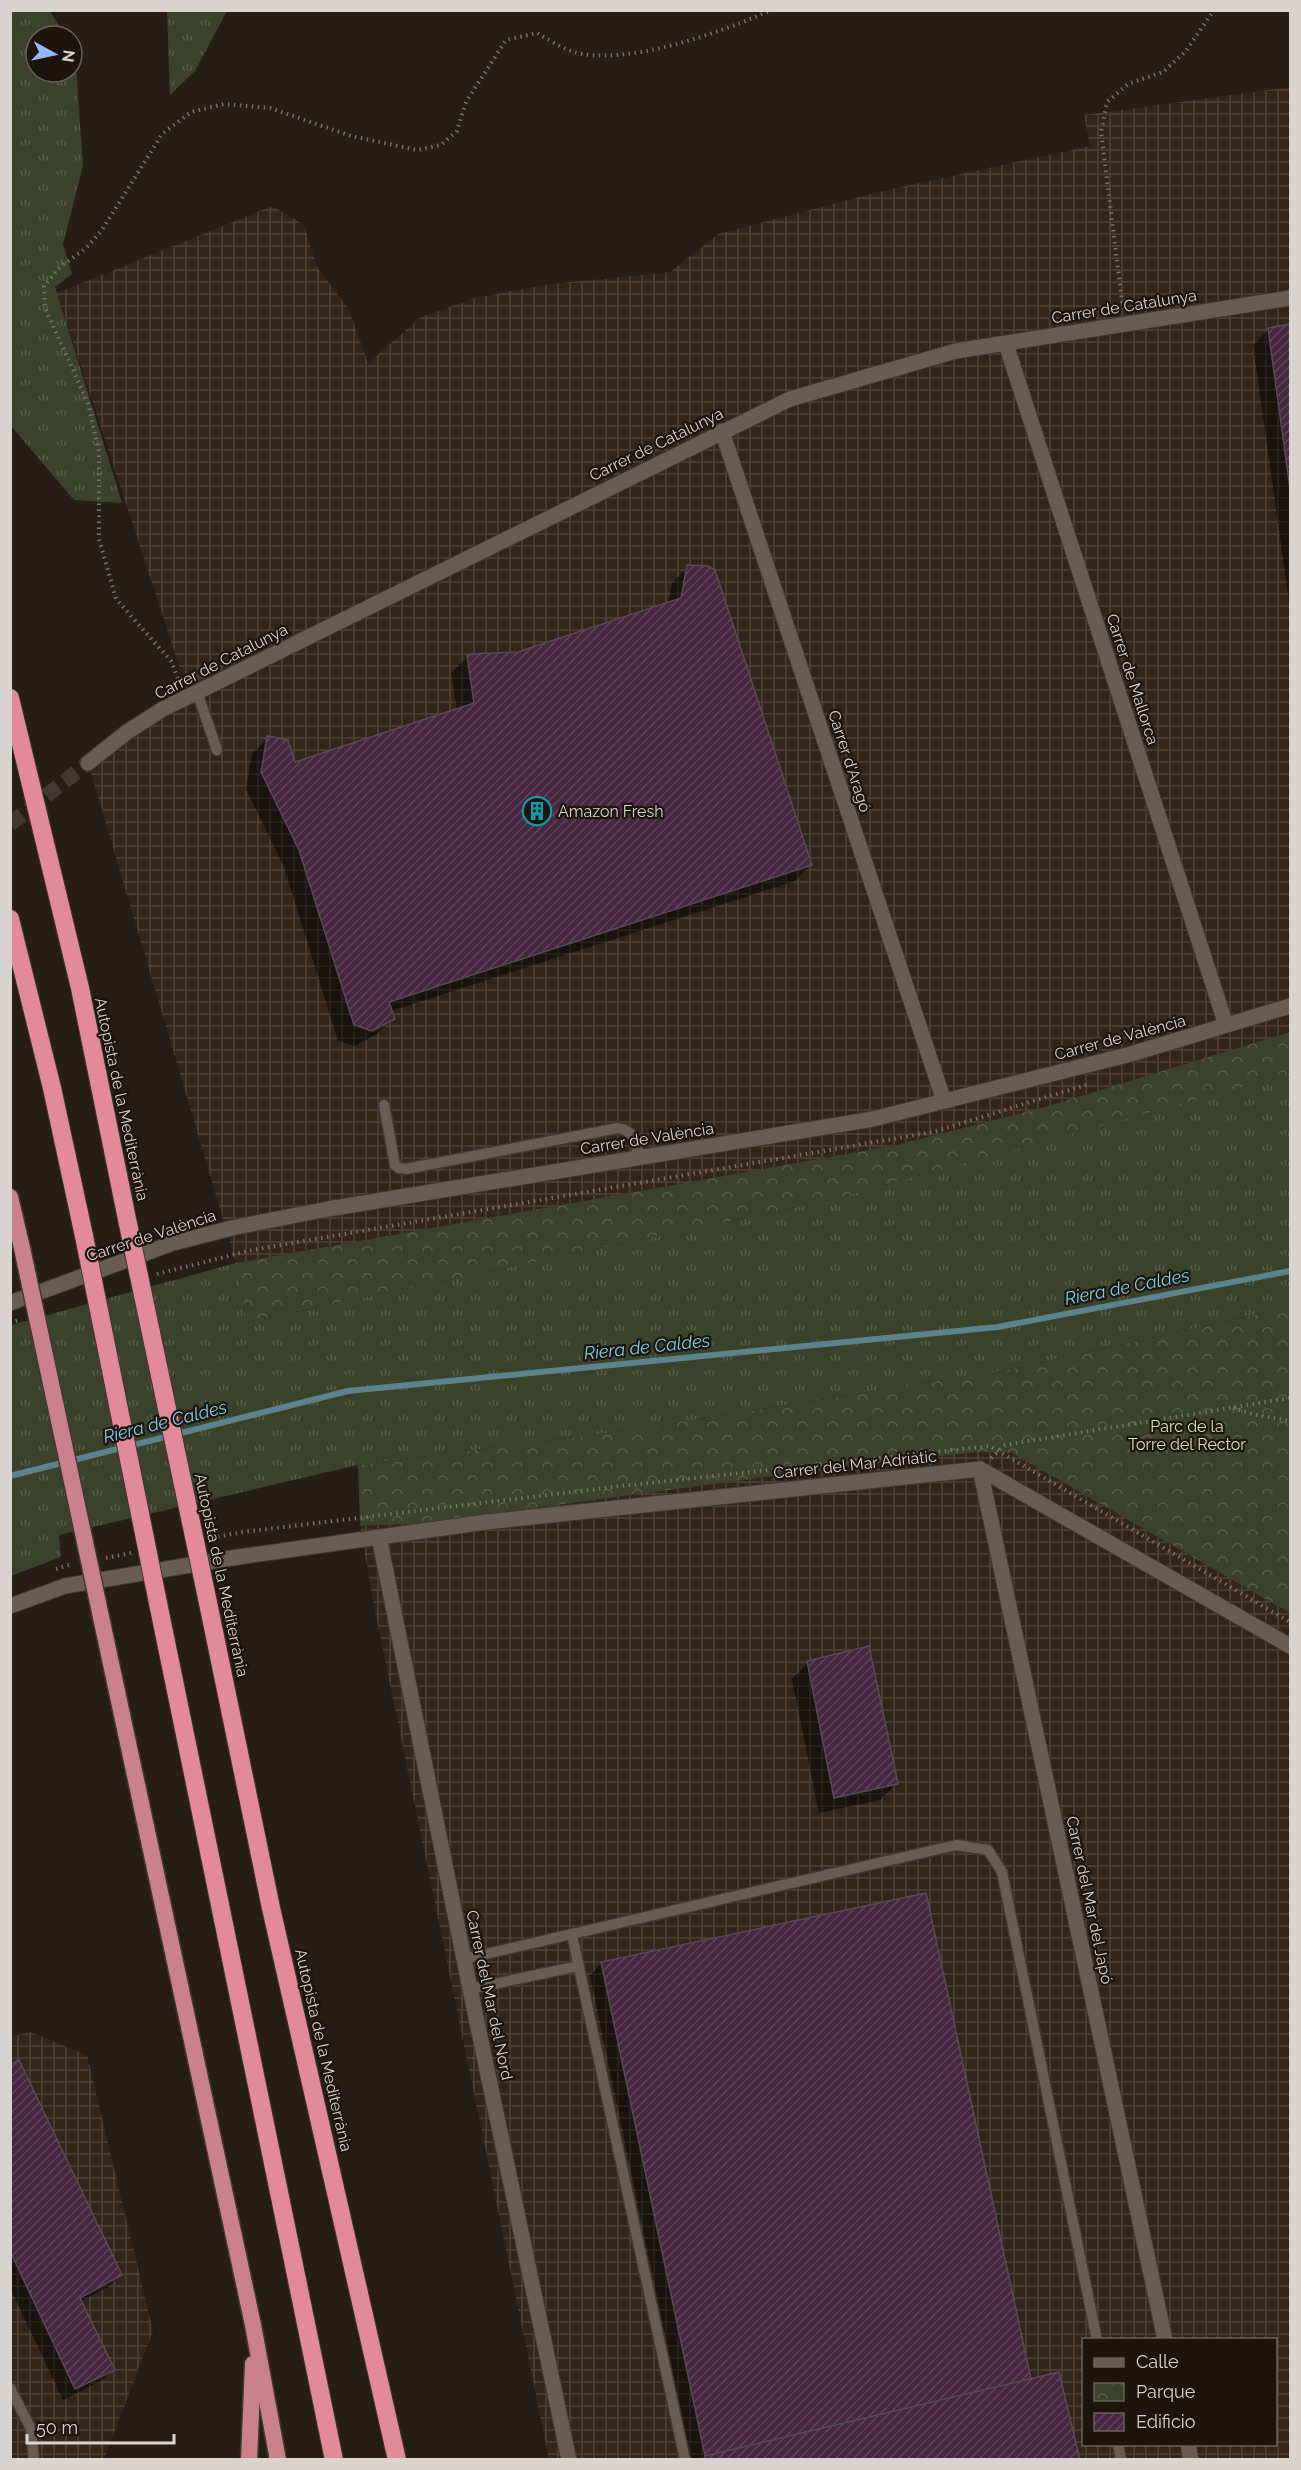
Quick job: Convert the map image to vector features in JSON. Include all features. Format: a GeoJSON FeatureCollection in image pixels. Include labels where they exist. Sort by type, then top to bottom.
{"type":"FeatureCollection","features":[{"type":"Feature","properties":{"kind":"highway","name":"Autopista de la Mediterrània"},"geometry":{"type":"LineString","coordinates":[[10,698],[80,988],[271,1908],[397,2460]]}},
{"type":"Feature","properties":{"kind":"highway"},"geometry":{"type":"LineString","coordinates":[[10,919],[52,1088],[84,1236],[334,2460]]}},
{"type":"Feature","properties":{"kind":"highway"},"geometry":{"type":"LineString","coordinates":[[10,1197],[253,2325],[278,2460]]}},
{"type":"Feature","properties":{"kind":"highway"},"geometry":{"type":"LineString","coordinates":[[249,2460],[253,2325]]}},
{"type":"Feature","properties":{"kind":"highway"},"geometry":{"type":"LineString","coordinates":[[376,2364],[407,2460]]}},
{"type":"Feature","properties":{"kind":"street","name":"Carrer de Catalunya"},"geometry":{"type":"LineString","coordinates":[[88,763],[127,732],[191,695],[790,399],[956,351],[1290,298]]}},
{"type":"Feature","properties":{"kind":"street","name":"Carrer de Mallorca"},"geometry":{"type":"LineString","coordinates":[[1006,344],[1226,1025]]}},
{"type":"Feature","properties":{"kind":"street","name":"Carrer d'Aragó"},"geometry":{"type":"LineString","coordinates":[[722,431],[944,1101]]}},
{"type":"Feature","properties":{"kind":"street","name":"Carrer de València"},"geometry":{"type":"LineString","coordinates":[[10,1303],[173,1243],[236,1227],[328,1209],[873,1119],[1131,1054],[1290,1006]]}},
{"type":"Feature","properties":{"kind":"street","name":"Carrer del Mar Adriàtic"},"geometry":{"type":"LineString","coordinates":[[10,1606],[66,1586],[238,1557],[486,1522],[980,1469]]}},
{"type":"Feature","properties":{"kind":"street"},"geometry":{"type":"LineString","coordinates":[[980,1469],[1290,1646]]}},
{"type":"Feature","properties":{"kind":"street","name":"Carrer del Mar del Japó"},"geometry":{"type":"LineString","coordinates":[[980,1469],[1165,2338]]}},
{"type":"Feature","properties":{"kind":"street","name":"Carrer del Mar del Nord"},"geometry":{"type":"LineString","coordinates":[[379,1538],[470,1989],[569,2460]]}},
{"type":"Feature","properties":{"kind":"lane"},"geometry":{"type":"LineString","coordinates":[[191,695],[217,750]]}},
{"type":"Feature","properties":{"kind":"lane"},"geometry":{"type":"LineString","coordinates":[[384,1105],[395,1165],[399,1168],[406,1169],[618,1128],[626,1129],[635,1137],[639,1158]]}},
{"type":"Feature","properties":{"kind":"lane"},"geometry":{"type":"LineString","coordinates":[[464,1959],[956,1845],[988,1850],[1002,1872],[1097,2338]]}},
{"type":"Feature","properties":{"kind":"lane"},"geometry":{"type":"LineString","coordinates":[[572,1935],[686,2460]]}},
{"type":"Feature","properties":{"kind":"lane"},"geometry":{"type":"LineString","coordinates":[[470,1989],[579,1966]]}},
{"type":"Feature","properties":{"kind":"lane"},"geometry":{"type":"LineString","coordinates":[[10,2388],[31,2429],[34,2460]]}},
{"type":"Feature","properties":{"kind":"path"},"geometry":{"type":"LineString","coordinates":[[191,695],[171,661],[116,599],[99,539],[99,452],[88,403],[45,308],[44,286],[60,267],[86,248],[102,230],[162,134],[191,112],[224,104],[270,108],[351,136],[417,150],[441,145],[457,131],[466,102],[506,40],[537,33],[574,52],[621,56],[709,36],[771,10]]}},
{"type":"Feature","properties":{"kind":"path"},"geometry":{"type":"LineString","coordinates":[[1125,324],[1101,132],[1107,102],[1128,84],[1163,72],[1185,52],[1214,10]]}},
{"type":"Feature","properties":{"kind":"path"},"geometry":{"type":"LineString","coordinates":[[154,1274],[252,1250],[933,1132],[1100,1081]]}},
{"type":"Feature","properties":{"kind":"path"},"geometry":{"type":"LineString","coordinates":[[10,1323],[29,1316]]}},
{"type":"Feature","properties":{"kind":"path"},"geometry":{"type":"LineString","coordinates":[[980,1469],[1005,1445],[1290,1398]]}},
{"type":"Feature","properties":{"kind":"path"},"geometry":{"type":"LineString","coordinates":[[1233,1407],[1252,1414],[1290,1421]]}},
{"type":"Feature","properties":{"kind":"shaded area"},"geometry":{"type":"Polygon","coordinates":[[[1290,87],[1290,1032],[1045,1107],[897,1145],[236,1263],[88,763],[189,696],[57,293],[272,206],[304,225],[317,267],[348,308],[368,363],[421,317],[475,298],[543,285],[670,272],[718,234],[878,192],[1090,146],[1084,115],[1290,87]]]}},
{"type":"Feature","properties":{"kind":"shaded area"},"geometry":{"type":"Polygon","coordinates":[[[979,1452],[1012,1453],[1290,1613],[1290,2459],[549,2459],[375,1611],[360,1526],[414,1524],[848,1466],[979,1452]]]}},
{"type":"Feature","properties":{"kind":"shaded area"},"geometry":{"type":"Polygon","coordinates":[[[30,2032],[87,2055],[153,2331],[104,2459],[11,2460],[10,2037],[30,2032]]]}},
{"type":"Feature","properties":{"kind":"green space"},"geometry":{"type":"Polygon","coordinates":[[[11,10],[50,11],[58,24],[24,24],[24,84],[77,84],[83,166],[63,244],[72,274],[55,287],[122,503],[74,500],[11,426],[11,10]]]}},
{"type":"Feature","properties":{"kind":"green space"},"geometry":{"type":"Polygon","coordinates":[[[167,11],[227,11],[195,71],[170,95],[167,11]]]}},
{"type":"Feature","properties":{"kind":"green space"},"geometry":{"type":"Polygon","coordinates":[[[1290,1032],[1290,1073],[1250,1085],[830,1200],[247,1322],[236,1263],[897,1145],[1045,1107],[1290,1032]]]}},
{"type":"Feature","properties":{"kind":"green space"},"geometry":{"type":"Polygon","coordinates":[[[1290,1073],[1290,1307],[1008,1370],[629,1430],[358,1465],[59,1535],[61,1557],[11,1576],[11,1325],[236,1263],[247,1322],[830,1200],[1290,1073]]]}},
{"type":"Feature","properties":{"kind":"green space","name":"Parc de la Torre del Rector"},"geometry":{"type":"Polygon","coordinates":[[[1290,1307],[1290,1613],[1012,1453],[979,1452],[848,1466],[414,1524],[360,1526],[358,1465],[629,1430],[1008,1370],[1290,1307]]]}},
{"type":"Feature","properties":{"kind":"building"},"geometry":{"type":"Polygon","coordinates":[[[1290,324],[1290,489],[1268,328],[1290,324]]]}},
{"type":"Feature","properties":{"kind":"building","name":"Amazon Fresh"},"geometry":{"type":"Polygon","coordinates":[[[687,565],[708,566],[715,570],[812,865],[389,1002],[395,1019],[372,1031],[354,1025],[299,850],[261,772],[267,736],[288,740],[295,762],[474,703],[467,656],[518,652],[681,598],[687,565]]]}},
{"type":"Feature","properties":{"kind":"building"},"geometry":{"type":"Polygon","coordinates":[[[869,1646],[898,1784],[834,1798],[807,1661],[869,1646]]]}},
{"type":"Feature","properties":{"kind":"building"},"geometry":{"type":"Polygon","coordinates":[[[926,1893],[1031,2379],[705,2456],[601,1962],[926,1893]]]}},
{"type":"Feature","properties":{"kind":"building"},"geometry":{"type":"Polygon","coordinates":[[[19,2060],[122,2275],[80,2298],[115,2370],[75,2389],[10,2251],[10,2064],[19,2060]]]}},
{"type":"Feature","properties":{"kind":"building"},"geometry":{"type":"Polygon","coordinates":[[[1059,2372],[1080,2460],[705,2460],[705,2456],[1059,2372]]]}},
{"type":"Feature","properties":{"kind":"waterway","name":"Riera de Caldes"},"geometry":{"type":"LineString","coordinates":[[10,1476],[348,1391],[998,1327],[1290,1271]]}},
{"type":"Feature","properties":{"kind":"tunnel"},"geometry":{"type":"LineString","coordinates":[[10,824],[88,763]]}},
{"type":"Feature","properties":{"kind":"place","name":"Amazon Fresh"},"geometry":{"type":"Point","coordinates":[537,811]}}]}
